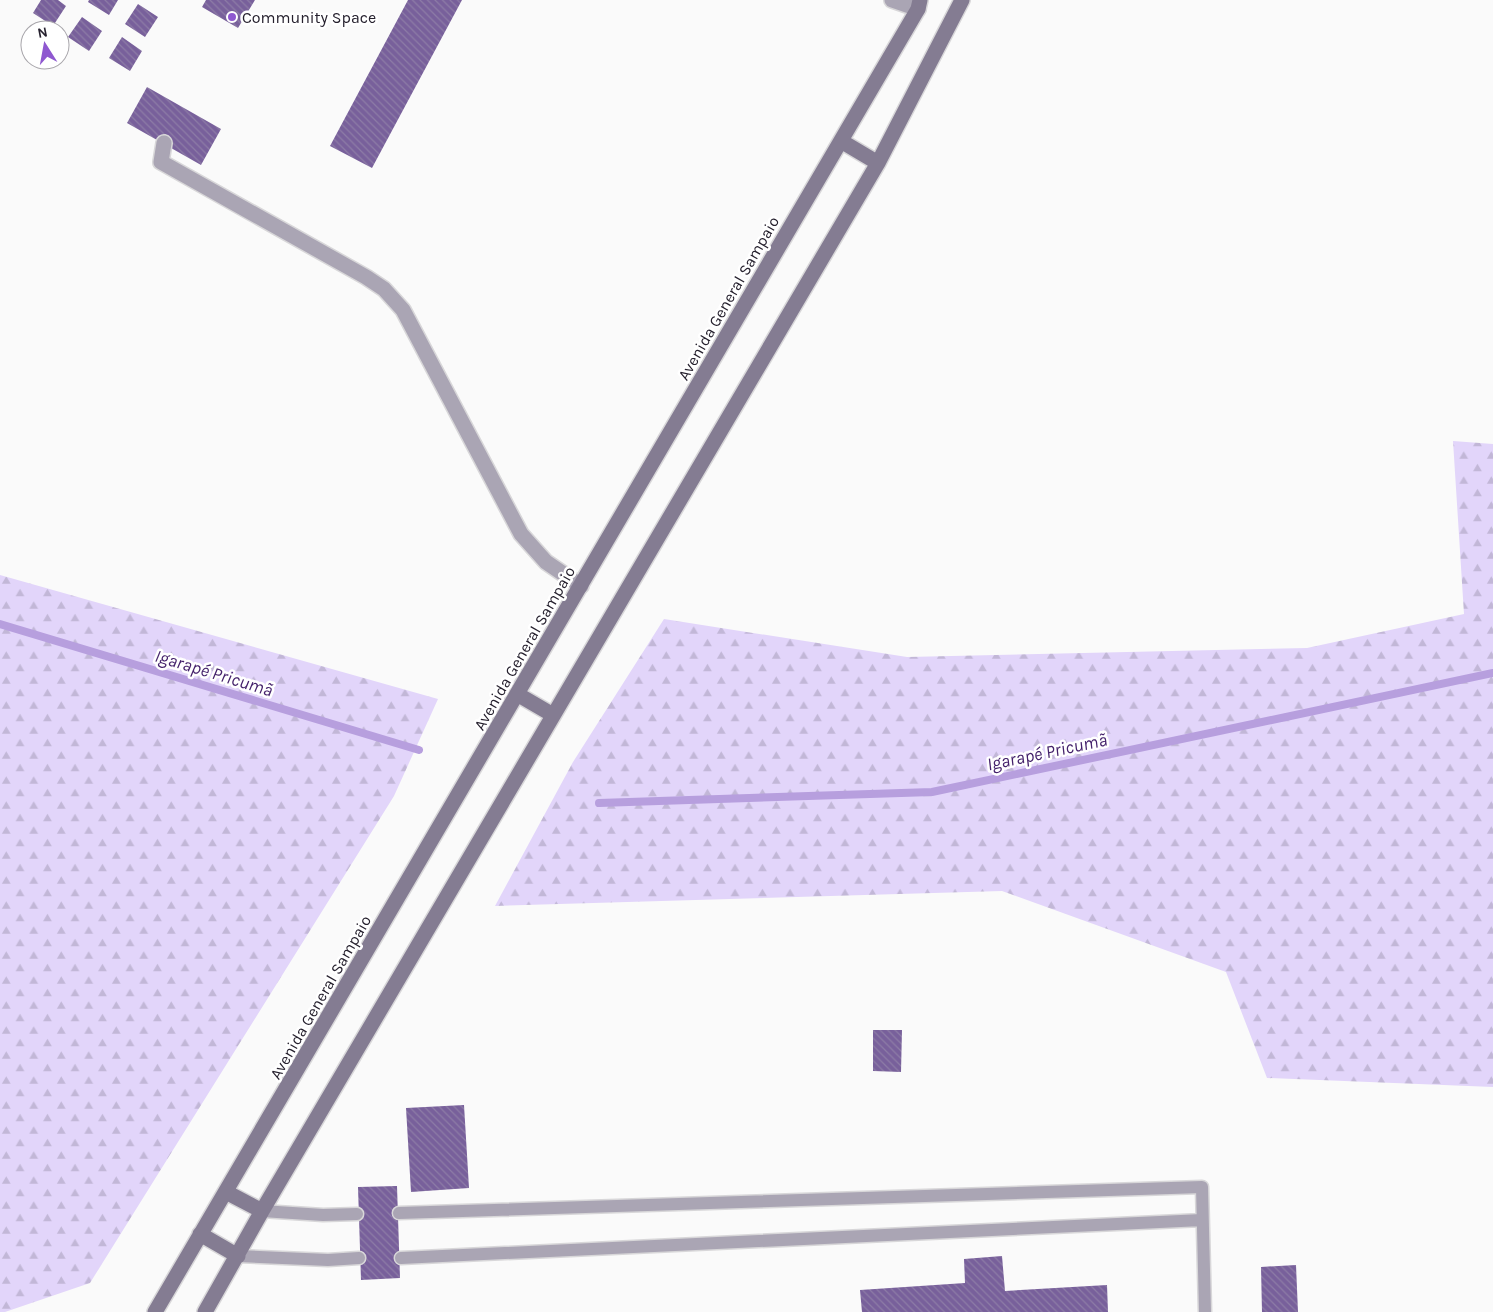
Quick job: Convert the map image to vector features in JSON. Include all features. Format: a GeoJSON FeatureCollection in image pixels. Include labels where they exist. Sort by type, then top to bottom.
{"type":"FeatureCollection","features":[{"type":"Feature","properties":{"kind":"street"},"geometry":{"type":"LineString","coordinates":[[892,0],[919,4]]}},
{"type":"Feature","properties":{"kind":"street"},"geometry":{"type":"LineString","coordinates":[[205,1312],[262,1211],[878,163],[962,0]]}},
{"type":"Feature","properties":{"kind":"street","name":"Avenida General Sampaio"},"geometry":{"type":"LineString","coordinates":[[155,1312],[841,141],[919,4]]}},
{"type":"Feature","properties":{"kind":"street"},"geometry":{"type":"LineString","coordinates":[[841,141],[878,163]]}},
{"type":"Feature","properties":{"kind":"street"},"geometry":{"type":"LineString","coordinates":[[164,143],[161,162],[366,276],[384,289],[403,310],[521,534],[546,562],[581,586]]}},
{"type":"Feature","properties":{"kind":"street"},"geometry":{"type":"LineString","coordinates":[[517,694],[554,715]]}},
{"type":"Feature","properties":{"kind":"street"},"geometry":{"type":"LineString","coordinates":[[226,1192],[262,1211]]}},
{"type":"Feature","properties":{"kind":"street"},"geometry":{"type":"LineString","coordinates":[[200,1234],[238,1256]]}},
{"type":"Feature","properties":{"kind":"lane"},"geometry":{"type":"LineString","coordinates":[[399,1213],[1202,1187],[1205,1312]]}},
{"type":"Feature","properties":{"kind":"lane"},"geometry":{"type":"LineString","coordinates":[[262,1211],[323,1215],[357,1214]]}},
{"type":"Feature","properties":{"kind":"lane"},"geometry":{"type":"LineString","coordinates":[[401,1258],[1202,1220]]}},
{"type":"Feature","properties":{"kind":"lane"},"geometry":{"type":"LineString","coordinates":[[238,1256],[328,1260],[359,1258]]}},
{"type":"Feature","properties":{"kind":"green space"},"geometry":{"type":"Polygon","coordinates":[[[1453,441],[1493,444],[1493,1087],[1267,1078],[1226,972],[1002,891],[495,906],[573,762],[664,619],[907,657],[1307,648],[1464,614],[1453,441]]]}},
{"type":"Feature","properties":{"kind":"green space"},"geometry":{"type":"Polygon","coordinates":[[[0,575],[438,699],[394,796],[90,1283],[5,1312],[0,1312],[0,575]]]}},
{"type":"Feature","properties":{"kind":"building"},"geometry":{"type":"Polygon","coordinates":[[[41,0],[58,0],[66,6],[57,20],[44,20],[33,13],[41,0]]]}},
{"type":"Feature","properties":{"kind":"building"},"geometry":{"type":"Polygon","coordinates":[[[89,0],[118,0],[109,15],[88,2],[89,0]]]}},
{"type":"Feature","properties":{"kind":"building","name":"Community Space"},"geometry":{"type":"Polygon","coordinates":[[[206,0],[255,0],[238,28],[202,7],[206,0]]]}},
{"type":"Feature","properties":{"kind":"building"},"geometry":{"type":"Polygon","coordinates":[[[408,0],[462,0],[372,168],[330,146],[408,0]]]}},
{"type":"Feature","properties":{"kind":"building"},"geometry":{"type":"Polygon","coordinates":[[[138,4],[158,17],[145,37],[125,24],[138,4]]]}},
{"type":"Feature","properties":{"kind":"building"},"geometry":{"type":"Polygon","coordinates":[[[82,17],[102,31],[89,51],[70,38],[70,34],[82,17]]]}},
{"type":"Feature","properties":{"kind":"building"},"geometry":{"type":"Polygon","coordinates":[[[122,37],[142,51],[130,71],[109,58],[122,37]]]}},
{"type":"Feature","properties":{"kind":"building"},"geometry":{"type":"Polygon","coordinates":[[[147,87],[221,129],[201,165],[127,123],[147,87]]]}},
{"type":"Feature","properties":{"kind":"building"},"geometry":{"type":"Polygon","coordinates":[[[873,1030],[902,1030],[901,1072],[873,1071],[873,1030]]]}},
{"type":"Feature","properties":{"kind":"building"},"geometry":{"type":"Polygon","coordinates":[[[464,1105],[469,1188],[411,1192],[406,1108],[464,1105]]]}},
{"type":"Feature","properties":{"kind":"building"},"geometry":{"type":"Polygon","coordinates":[[[397,1186],[400,1278],[361,1280],[358,1187],[397,1186]]]}},
{"type":"Feature","properties":{"kind":"building"},"geometry":{"type":"Polygon","coordinates":[[[1002,1256],[1005,1291],[1107,1285],[1108,1312],[862,1312],[860,1290],[965,1283],[964,1259],[1002,1256]]]}},
{"type":"Feature","properties":{"kind":"building"},"geometry":{"type":"Polygon","coordinates":[[[1296,1265],[1298,1312],[1262,1312],[1261,1267],[1296,1265]]]}},
{"type":"Feature","properties":{"kind":"waterway","name":"Igarapé Pricumã"},"geometry":{"type":"LineString","coordinates":[[0,624],[419,750]]}},
{"type":"Feature","properties":{"kind":"waterway","name":"Igarapé Pricumã"},"geometry":{"type":"LineString","coordinates":[[599,803],[932,792],[1493,673]]}},
{"type":"Feature","properties":{"kind":"place","name":"Community Space"},"geometry":{"type":"Point","coordinates":[232,17]}}]}
